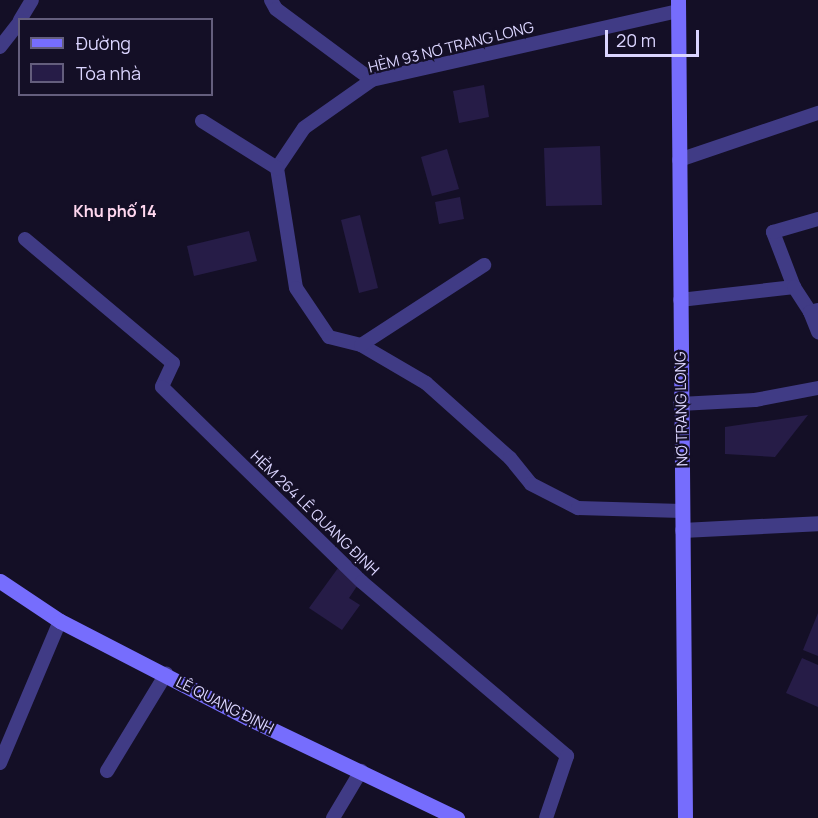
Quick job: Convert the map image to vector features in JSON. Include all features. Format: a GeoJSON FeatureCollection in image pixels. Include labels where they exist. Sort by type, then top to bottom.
{"type":"FeatureCollection","features":[{"type":"Feature","properties":{"kind":"main road","name":"NƠ TRANG LONG"},"geometry":{"type":"LineString","coordinates":[[678,5],[685,818]]}},
{"type":"Feature","properties":{"kind":"main road","name":"LÊ QUANG ĐỊNH"},"geometry":{"type":"LineString","coordinates":[[0,580],[60,621],[457,818]]}},
{"type":"Feature","properties":{"kind":"street"},"geometry":{"type":"LineString","coordinates":[[682,530],[818,523]]}},
{"type":"Feature","properties":{"kind":"lane"},"geometry":{"type":"LineString","coordinates":[[21,18],[32,0]]}},
{"type":"Feature","properties":{"kind":"lane"},"geometry":{"type":"LineString","coordinates":[[271,0],[276,9],[372,80]]}},
{"type":"Feature","properties":{"kind":"lane","name":"HẺM 93 NƠ TRANG LONG"},"geometry":{"type":"LineString","coordinates":[[277,168],[304,129],[372,80],[678,5]]}},
{"type":"Feature","properties":{"kind":"lane"},"geometry":{"type":"LineString","coordinates":[[0,47],[18,23]]}},
{"type":"Feature","properties":{"kind":"lane"},"geometry":{"type":"LineString","coordinates":[[679,160],[818,113]]}},
{"type":"Feature","properties":{"kind":"lane"},"geometry":{"type":"LineString","coordinates":[[202,121],[277,168],[296,288],[329,337],[361,345],[426,383],[510,458],[531,484],[578,508],[682,511]]}},
{"type":"Feature","properties":{"kind":"lane"},"geometry":{"type":"LineString","coordinates":[[818,219],[773,232],[794,287],[814,311],[818,332]]}},
{"type":"Feature","properties":{"kind":"lane","name":"HẺM 264 LÊ QUANG ĐỊNH"},"geometry":{"type":"LineString","coordinates":[[25,239],[173,363],[162,387],[362,582],[567,756],[546,818]]}},
{"type":"Feature","properties":{"kind":"lane"},"geometry":{"type":"LineString","coordinates":[[361,345],[484,265]]}},
{"type":"Feature","properties":{"kind":"lane"},"geometry":{"type":"LineString","coordinates":[[680,300],[794,287]]}},
{"type":"Feature","properties":{"kind":"lane"},"geometry":{"type":"LineString","coordinates":[[680,404],[755,400],[818,388]]}},
{"type":"Feature","properties":{"kind":"lane"},"geometry":{"type":"LineString","coordinates":[[0,763],[60,621]]}},
{"type":"Feature","properties":{"kind":"lane"},"geometry":{"type":"LineString","coordinates":[[107,771],[166,674]]}},
{"type":"Feature","properties":{"kind":"lane"},"geometry":{"type":"LineString","coordinates":[[333,818],[361,771]]}},
{"type":"Feature","properties":{"kind":"building"},"geometry":{"type":"Polygon","coordinates":[[[484,85],[489,117],[459,123],[453,91],[484,85]]]}},
{"type":"Feature","properties":{"kind":"building"},"geometry":{"type":"Polygon","coordinates":[[[600,146],[602,205],[546,206],[544,148],[600,146]]]}},
{"type":"Feature","properties":{"kind":"building"},"geometry":{"type":"Polygon","coordinates":[[[447,149],[459,189],[432,196],[421,157],[447,149]]]}},
{"type":"Feature","properties":{"kind":"building"},"geometry":{"type":"Polygon","coordinates":[[[460,197],[464,219],[439,224],[435,202],[460,197]]]}},
{"type":"Feature","properties":{"kind":"building"},"geometry":{"type":"Polygon","coordinates":[[[360,215],[378,288],[359,293],[341,220],[360,215]]]}},
{"type":"Feature","properties":{"kind":"building"},"geometry":{"type":"Polygon","coordinates":[[[249,231],[257,261],[194,276],[187,246],[249,231]]]}},
{"type":"Feature","properties":{"kind":"building"},"geometry":{"type":"Polygon","coordinates":[[[808,415],[775,457],[725,454],[725,427],[808,415]]]}},
{"type":"Feature","properties":{"kind":"building"},"geometry":{"type":"Polygon","coordinates":[[[338,568],[359,583],[349,598],[360,605],[342,630],[309,608],[338,568]]]}},
{"type":"Feature","properties":{"kind":"building"},"geometry":{"type":"Polygon","coordinates":[[[818,613],[818,656],[803,650],[818,613]]]}},
{"type":"Feature","properties":{"kind":"building"},"geometry":{"type":"Polygon","coordinates":[[[802,658],[818,665],[818,707],[786,693],[802,658]]]}},
{"type":"Feature","properties":{"kind":"district","name":"Khu phố 14"},"geometry":{"type":"Point","coordinates":[115,211]}}]}
